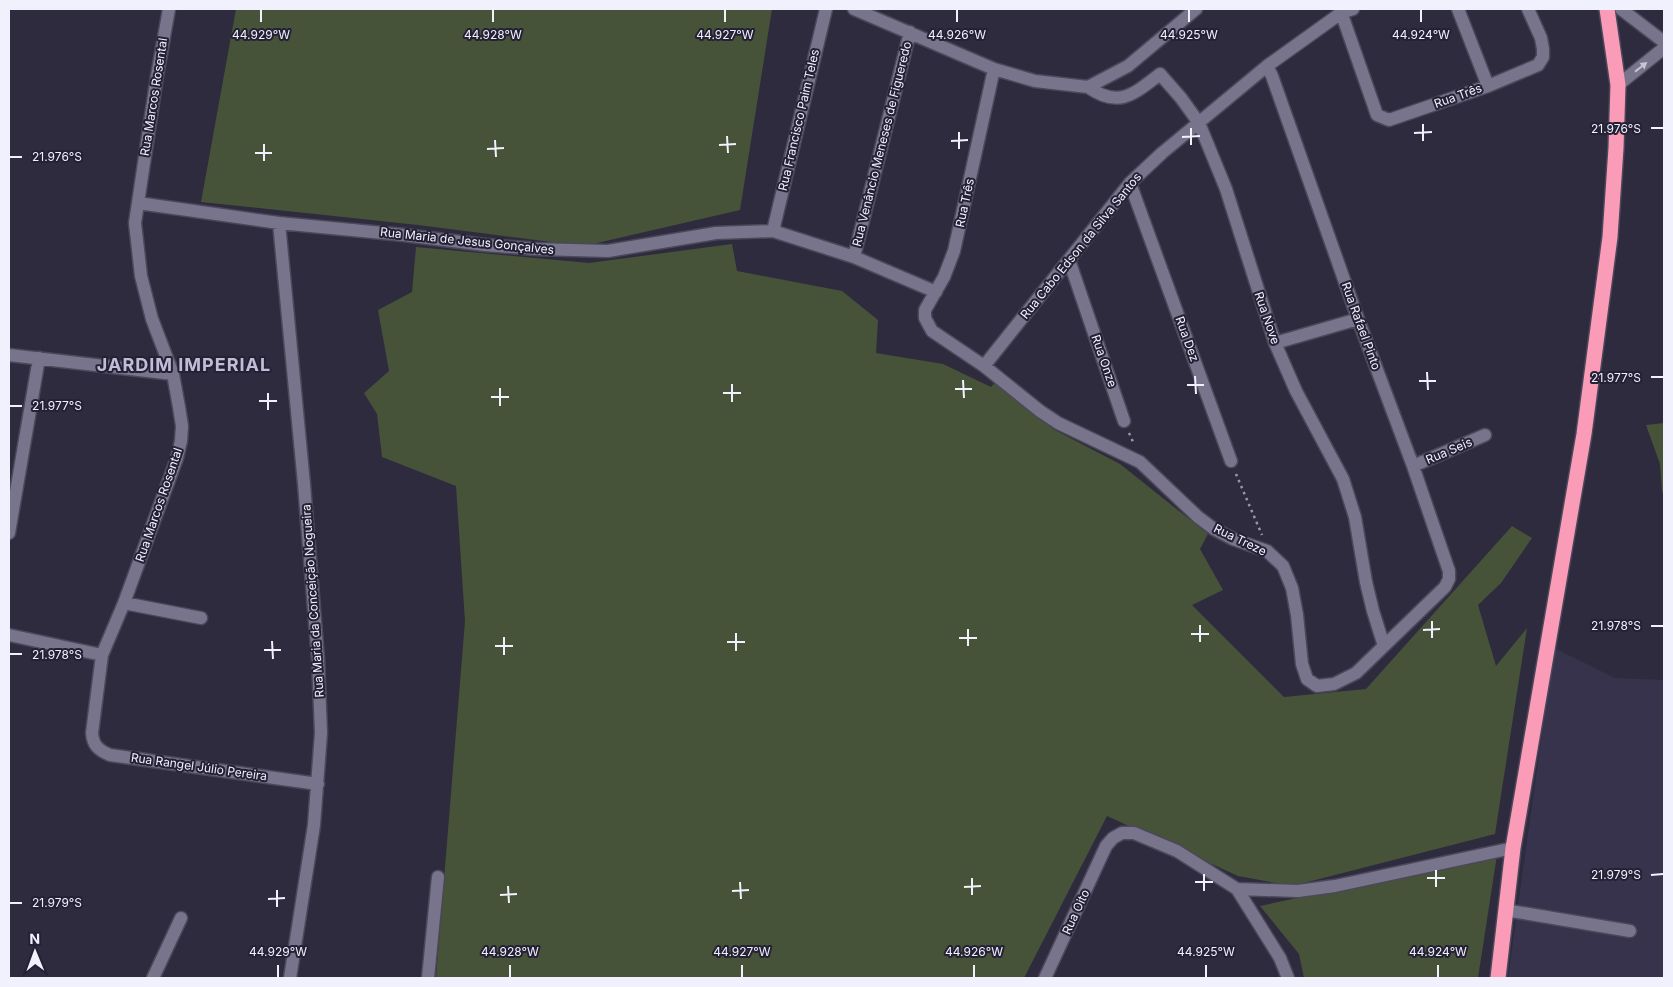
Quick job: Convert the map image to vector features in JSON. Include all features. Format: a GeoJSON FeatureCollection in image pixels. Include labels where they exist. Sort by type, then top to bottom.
{"type":"FeatureCollection","features":[{"type":"Feature","properties":{"kind":"highway"},"geometry":{"type":"LineString","coordinates":[[1498,978],[1513,848],[1584,434],[1610,237],[1618,85],[1607,9]]}},
{"type":"Feature","properties":{"kind":"street","name":"Rua Marcos Rosental"},"geometry":{"type":"LineString","coordinates":[[92,733],[102,655],[124,603],[177,458],[181,441],[182,426],[173,374],[152,319],[141,276],[135,222],[169,9]]}},
{"type":"Feature","properties":{"kind":"street","name":"Rua Francisco Paim Teles"},"geometry":{"type":"LineString","coordinates":[[773,231],[826,9]]}},
{"type":"Feature","properties":{"kind":"street"},"geometry":{"type":"LineString","coordinates":[[854,9],[994,69],[1035,81],[1088,87],[1128,66],[1196,9]]}},
{"type":"Feature","properties":{"kind":"street"},"geometry":{"type":"LineString","coordinates":[[1458,9],[1488,86]]}},
{"type":"Feature","properties":{"kind":"street","name":"Rua Três"},"geometry":{"type":"LineString","coordinates":[[1345,10],[1377,115],[1389,120],[1488,86],[1538,64],[1543,57],[1543,48],[1541,38],[1528,9]]}},
{"type":"Feature","properties":{"kind":"street"},"geometry":{"type":"LineString","coordinates":[[1621,9],[1664,42]]}},
{"type":"Feature","properties":{"kind":"street","name":"Rua Cabo Edson da Silva Santos"},"geometry":{"type":"LineString","coordinates":[[984,366],[1130,183],[1162,153],[1267,66],[1345,10]]}},
{"type":"Feature","properties":{"kind":"street","name":"Rua Venâncio Meneses de Figueredo"},"geometry":{"type":"LineString","coordinates":[[854,256],[910,32]]}},
{"type":"Feature","properties":{"kind":"street"},"geometry":{"type":"LineString","coordinates":[[1618,85],[1664,48]]}},
{"type":"Feature","properties":{"kind":"street","name":"Rua Rafael Pinto"},"geometry":{"type":"LineString","coordinates":[[1267,66],[1447,562],[1449,579],[1445,587]]}},
{"type":"Feature","properties":{"kind":"street","name":"Rua Três"},"geometry":{"type":"LineString","coordinates":[[932,331],[925,318],[925,310],[936,292],[954,251],[994,69]]}},
{"type":"Feature","properties":{"kind":"street","name":"Rua Nove"},"geometry":{"type":"LineString","coordinates":[[1088,87],[1098,94],[1115,98],[1133,95],[1160,74],[1199,123],[1226,189],[1275,343],[1296,391],[1343,479],[1355,517],[1370,601],[1384,646]]}},
{"type":"Feature","properties":{"kind":"street","name":"Rua Dez"},"geometry":{"type":"LineString","coordinates":[[1130,183],[1231,461]]}},
{"type":"Feature","properties":{"kind":"street","name":"Rua Maria de Jesus Gonçalves"},"geometry":{"type":"LineString","coordinates":[[138,203],[279,223],[485,245],[581,251],[608,251],[716,233],[773,231],[854,256],[936,292]]}},
{"type":"Feature","properties":{"kind":"street","name":"Rua Maria da Conceição Nogueira"},"geometry":{"type":"LineString","coordinates":[[279,223],[304,484],[318,659],[321,733],[314,825],[290,978]]}},
{"type":"Feature","properties":{"kind":"street","name":"Rua Onze"},"geometry":{"type":"LineString","coordinates":[[1069,260],[1124,421]]}},
{"type":"Feature","properties":{"kind":"street"},"geometry":{"type":"LineString","coordinates":[[1275,343],[1358,319]]}},
{"type":"Feature","properties":{"kind":"street","name":"Rua Treze"},"geometry":{"type":"LineString","coordinates":[[932,331],[984,366],[1040,411],[1058,422],[1140,462],[1198,517],[1214,529],[1234,539],[1267,551],[1283,566],[1292,588],[1302,664],[1307,679],[1317,686],[1334,684],[1356,673],[1445,587]]}},
{"type":"Feature","properties":{"kind":"street"},"geometry":{"type":"LineString","coordinates":[[9,355],[173,374]]}},
{"type":"Feature","properties":{"kind":"street"},"geometry":{"type":"LineString","coordinates":[[9,533],[40,358]]}},
{"type":"Feature","properties":{"kind":"street","name":"Rua Seis"},"geometry":{"type":"LineString","coordinates":[[1413,466],[1485,435]]}},
{"type":"Feature","properties":{"kind":"street"},"geometry":{"type":"LineString","coordinates":[[124,603],[201,618]]}},
{"type":"Feature","properties":{"kind":"street"},"geometry":{"type":"LineString","coordinates":[[9,635],[102,655]]}},
{"type":"Feature","properties":{"kind":"street","name":"Rua Rangel Júlio Pereira"},"geometry":{"type":"LineString","coordinates":[[92,733],[95,746],[110,755],[318,784]]}},
{"type":"Feature","properties":{"kind":"street","name":"Rua Oito"},"geometry":{"type":"LineString","coordinates":[[1050,977],[1106,846],[1113,838],[1122,833],[1134,833],[1176,851],[1237,889]]}},
{"type":"Feature","properties":{"kind":"street"},"geometry":{"type":"LineString","coordinates":[[1237,889],[1298,891],[1335,886],[1513,848]]}},
{"type":"Feature","properties":{"kind":"street"},"geometry":{"type":"LineString","coordinates":[[428,978],[438,877]]}},
{"type":"Feature","properties":{"kind":"street"},"geometry":{"type":"LineString","coordinates":[[1237,889],[1280,958],[1288,978]]}},
{"type":"Feature","properties":{"kind":"street"},"geometry":{"type":"LineString","coordinates":[[1505,910],[1630,931]]}},
{"type":"Feature","properties":{"kind":"street"},"geometry":{"type":"LineString","coordinates":[[154,978],[181,918]]}},
{"type":"Feature","properties":{"kind":"path"},"geometry":{"type":"LineString","coordinates":[[1124,421],[1140,462]]}},
{"type":"Feature","properties":{"kind":"path"},"geometry":{"type":"LineString","coordinates":[[1231,461],[1261,529],[1267,551]]}},
{"type":"Feature","properties":{"kind":"shaded area"},"geometry":{"type":"Polygon","coordinates":[[[1554,648],[1615,678],[1664,680],[1664,978],[1508,978],[1554,648]]]}},
{"type":"Feature","properties":{"kind":"green space"},"geometry":{"type":"Polygon","coordinates":[[[236,9],[772,9],[740,210],[584,246],[418,225],[201,202],[236,9]]]}},
{"type":"Feature","properties":{"kind":"green space"},"geometry":{"type":"Polygon","coordinates":[[[732,244],[737,271],[842,291],[878,320],[876,353],[943,364],[991,387],[999,378],[1053,429],[1120,464],[1208,534],[1200,549],[1223,590],[1192,605],[1284,697],[1366,689],[1512,526],[1532,538],[1501,583],[1478,605],[1496,666],[1527,628],[1495,834],[1292,886],[1238,876],[1107,816],[1024,978],[436,978],[465,621],[456,486],[382,457],[377,414],[364,393],[389,371],[378,310],[412,292],[416,247],[589,263],[732,244]]]}},
{"type":"Feature","properties":{"kind":"green space"},"geometry":{"type":"Polygon","coordinates":[[[1664,423],[1664,497],[1660,464],[1646,425],[1664,423]]]}},
{"type":"Feature","properties":{"kind":"green space"},"geometry":{"type":"Polygon","coordinates":[[[1497,855],[1478,978],[1304,978],[1299,954],[1260,906],[1497,855]]]}},
{"type":"Feature","properties":{"kind":"district","name":"JARDIM IMPERIAL"},"geometry":{"type":"Point","coordinates":[184,365]}}]}
